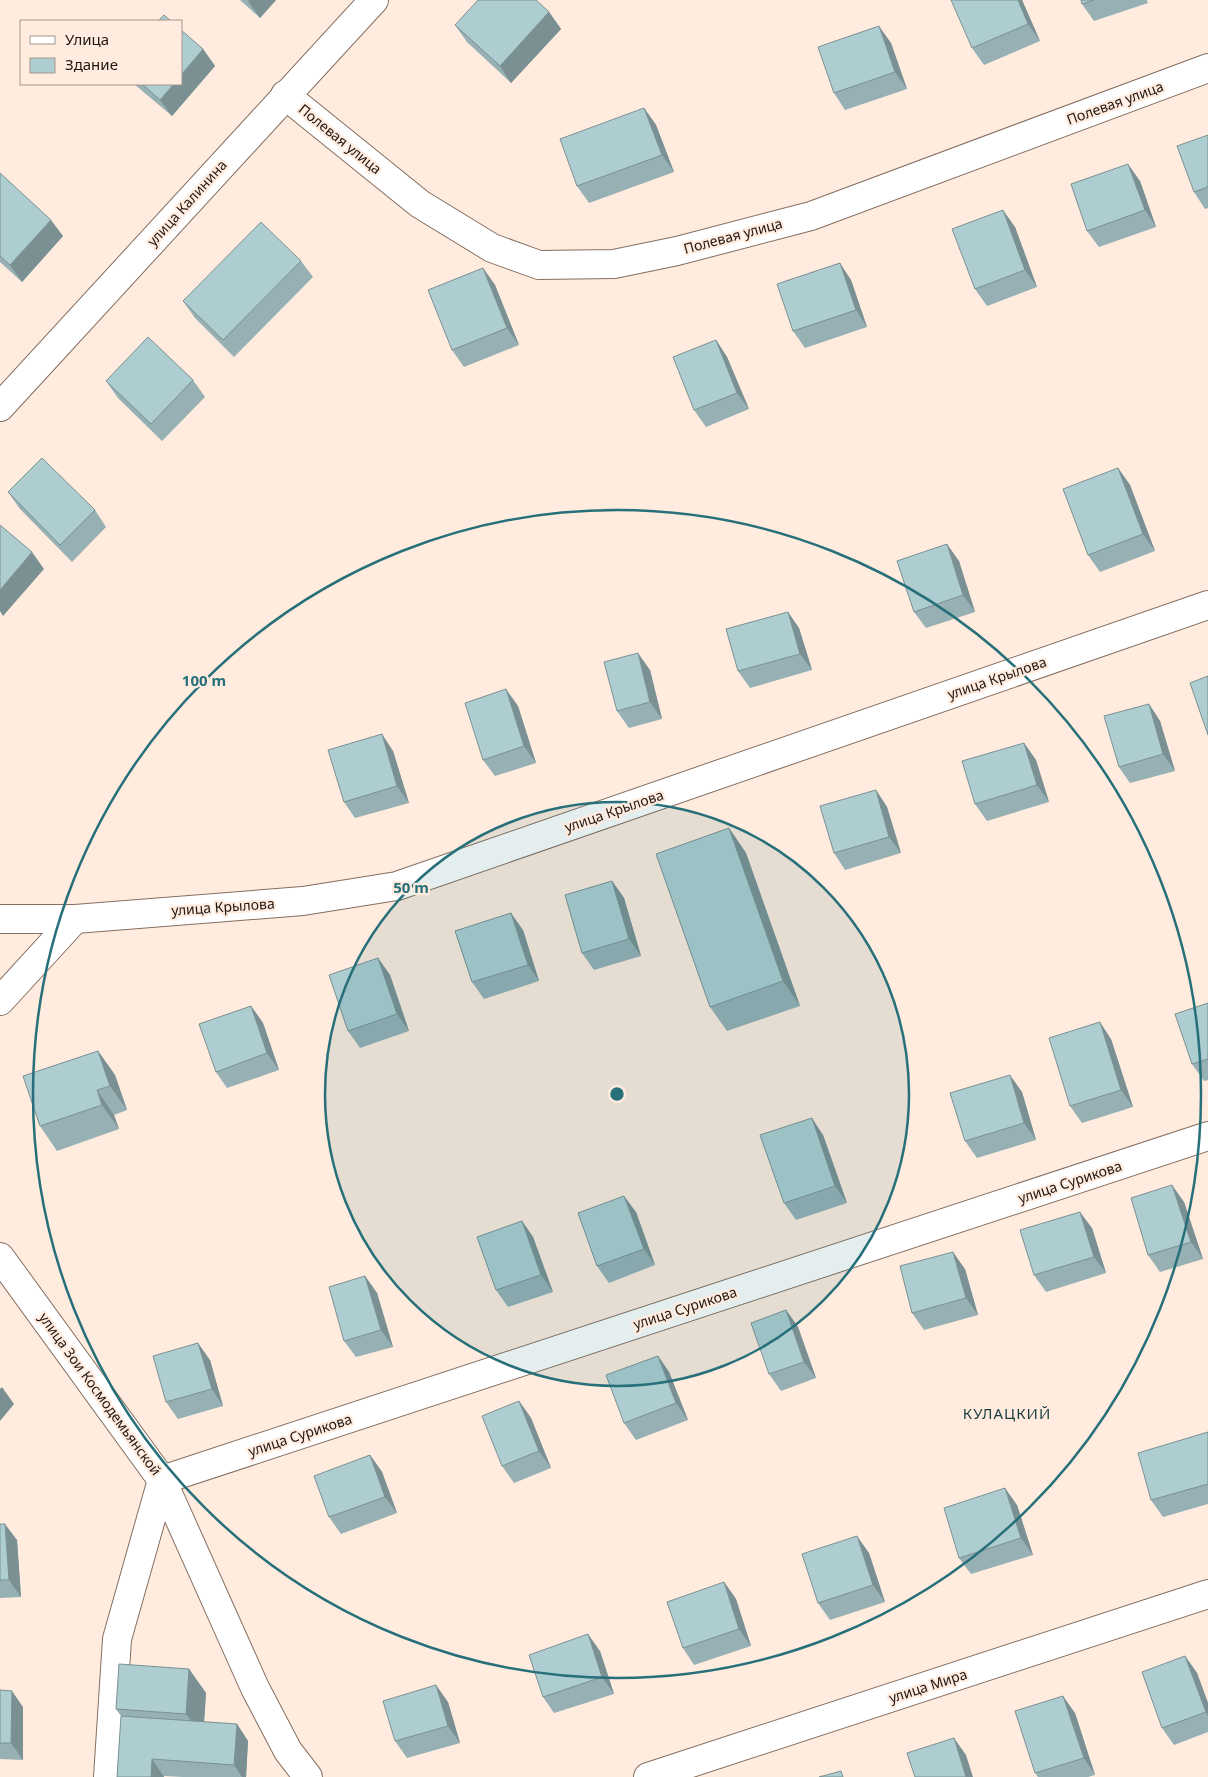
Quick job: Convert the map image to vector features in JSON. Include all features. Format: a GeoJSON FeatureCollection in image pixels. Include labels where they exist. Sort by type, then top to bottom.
{"type":"FeatureCollection","features":[{"type":"Feature","properties":{"kind":"street","name":"улица Калинина"},"geometry":{"type":"LineString","coordinates":[[0,407],[374,0]]}},
{"type":"Feature","properties":{"kind":"street","name":"Полевая улица"},"geometry":{"type":"LineString","coordinates":[[285,95],[420,204],[492,248],[538,265],[614,264],[677,251],[811,216],[1208,68]]}},
{"type":"Feature","properties":{"kind":"street","name":"улица Крылова"},"geometry":{"type":"LineString","coordinates":[[0,919],[75,919],[303,902],[397,886],[1208,605]]}},
{"type":"Feature","properties":{"kind":"street"},"geometry":{"type":"LineString","coordinates":[[0,1001],[75,919]]}},
{"type":"Feature","properties":{"kind":"street","name":"улица Сурикова"},"geometry":{"type":"LineString","coordinates":[[162,1480],[1208,1136]]}},
{"type":"Feature","properties":{"kind":"street","name":"улица Зои Космодемьянской"},"geometry":{"type":"LineString","coordinates":[[4,1273],[162,1480],[117,1638],[108,1777]]}},
{"type":"Feature","properties":{"kind":"street"},"geometry":{"type":"LineString","coordinates":[[162,1480],[255,1688],[288,1750],[308,1777]]}},
{"type":"Feature","properties":{"kind":"street","name":"улица Мира"},"geometry":{"type":"LineString","coordinates":[[648,1777],[1208,1594]]}},
{"type":"Feature","properties":{"kind":"building"},"geometry":{"type":"Polygon","coordinates":[[[478,0],[536,0],[549,12],[500,66],[455,25],[478,0]]]}},
{"type":"Feature","properties":{"kind":"building"},"geometry":{"type":"Polygon","coordinates":[[[951,0],[1018,0],[1028,24],[972,48],[951,0]]]}},
{"type":"Feature","properties":{"kind":"building"},"geometry":{"type":"Polygon","coordinates":[[[1081,0],[1094,0],[1082,4],[1081,0]]]}},
{"type":"Feature","properties":{"kind":"building"},"geometry":{"type":"Polygon","coordinates":[[[164,15],[170,20],[159,20],[164,15]]]}},
{"type":"Feature","properties":{"kind":"building"},"geometry":{"type":"Polygon","coordinates":[[[879,26],[895,72],[834,93],[818,47],[879,26]]]}},
{"type":"Feature","properties":{"kind":"building"},"geometry":{"type":"Polygon","coordinates":[[[182,31],[203,49],[182,74],[182,31]]]}},
{"type":"Feature","properties":{"kind":"building"},"geometry":{"type":"Polygon","coordinates":[[[143,85],[173,85],[160,100],[143,85]]]}},
{"type":"Feature","properties":{"kind":"building"},"geometry":{"type":"Polygon","coordinates":[[[644,108],[662,155],[577,186],[560,139],[644,108]]]}},
{"type":"Feature","properties":{"kind":"building"},"geometry":{"type":"Polygon","coordinates":[[[1208,135],[1208,187],[1194,192],[1177,146],[1208,135]]]}},
{"type":"Feature","properties":{"kind":"building"},"geometry":{"type":"Polygon","coordinates":[[[1128,164],[1145,210],[1087,231],[1071,184],[1128,164]]]}},
{"type":"Feature","properties":{"kind":"building"},"geometry":{"type":"Polygon","coordinates":[[[0,173],[51,220],[10,265],[0,256],[0,173]]]}},
{"type":"Feature","properties":{"kind":"building"},"geometry":{"type":"Polygon","coordinates":[[[1003,210],[1025,270],[975,289],[952,229],[1003,210]]]}},
{"type":"Feature","properties":{"kind":"building"},"geometry":{"type":"Polygon","coordinates":[[[261,222],[301,261],[223,340],[183,301],[261,222]]]}},
{"type":"Feature","properties":{"kind":"building"},"geometry":{"type":"Polygon","coordinates":[[[840,263],[856,310],[793,331],[777,284],[840,263]]]}},
{"type":"Feature","properties":{"kind":"building"},"geometry":{"type":"Polygon","coordinates":[[[483,268],[507,328],[452,350],[428,290],[483,268]]]}},
{"type":"Feature","properties":{"kind":"building"},"geometry":{"type":"Polygon","coordinates":[[[148,337],[193,380],[151,424],[106,381],[148,337]]]}},
{"type":"Feature","properties":{"kind":"building"},"geometry":{"type":"Polygon","coordinates":[[[716,340],[737,393],[694,410],[673,357],[716,340]]]}},
{"type":"Feature","properties":{"kind":"building"},"geometry":{"type":"Polygon","coordinates":[[[42,458],[95,510],[60,545],[8,492],[42,458]]]}},
{"type":"Feature","properties":{"kind":"building"},"geometry":{"type":"Polygon","coordinates":[[[1118,468],[1143,534],[1088,555],[1063,489],[1118,468]]]}},
{"type":"Feature","properties":{"kind":"building"},"geometry":{"type":"Polygon","coordinates":[[[0,525],[32,552],[0,590],[0,525]]]}},
{"type":"Feature","properties":{"kind":"building"},"geometry":{"type":"Polygon","coordinates":[[[947,544],[963,595],[914,612],[897,561],[947,544]]]}},
{"type":"Feature","properties":{"kind":"building"},"geometry":{"type":"Polygon","coordinates":[[[788,612],[800,654],[738,671],[726,629],[788,612]]]}},
{"type":"Feature","properties":{"kind":"building"},"geometry":{"type":"Polygon","coordinates":[[[638,653],[650,702],[617,711],[604,662],[638,653]]]}},
{"type":"Feature","properties":{"kind":"building"},"geometry":{"type":"Polygon","coordinates":[[[1208,676],[1208,735],[1190,683],[1208,676]]]}},
{"type":"Feature","properties":{"kind":"building"},"geometry":{"type":"Polygon","coordinates":[[[506,689],[524,746],[483,760],[465,703],[506,689]]]}},
{"type":"Feature","properties":{"kind":"building"},"geometry":{"type":"Polygon","coordinates":[[[1149,704],[1163,754],[1119,767],[1104,716],[1149,704]]]}},
{"type":"Feature","properties":{"kind":"building"},"geometry":{"type":"Polygon","coordinates":[[[382,734],[397,786],[344,802],[328,750],[382,734]]]}},
{"type":"Feature","properties":{"kind":"building"},"geometry":{"type":"Polygon","coordinates":[[[1024,743],[1037,785],[975,804],[962,761],[1024,743]]]}},
{"type":"Feature","properties":{"kind":"building"},"geometry":{"type":"Polygon","coordinates":[[[876,790],[889,837],[834,853],[820,806],[876,790]]]}},
{"type":"Feature","properties":{"kind":"building"},"geometry":{"type":"Polygon","coordinates":[[[729,828],[783,981],[710,1007],[656,854],[729,828]]]}},
{"type":"Feature","properties":{"kind":"building"},"geometry":{"type":"Polygon","coordinates":[[[612,881],[629,939],[582,953],[565,895],[612,881]]]}},
{"type":"Feature","properties":{"kind":"building"},"geometry":{"type":"Polygon","coordinates":[[[511,913],[528,965],[472,982],[455,931],[511,913]]]}},
{"type":"Feature","properties":{"kind":"building"},"geometry":{"type":"Polygon","coordinates":[[[378,958],[397,1014],[348,1031],[329,975],[378,958]]]}},
{"type":"Feature","properties":{"kind":"building"},"geometry":{"type":"Polygon","coordinates":[[[1208,1003],[1208,1059],[1192,1064],[1175,1014],[1208,1003]]]}},
{"type":"Feature","properties":{"kind":"building"},"geometry":{"type":"Polygon","coordinates":[[[251,1006],[267,1053],[216,1072],[199,1024],[251,1006]]]}},
{"type":"Feature","properties":{"kind":"building"},"geometry":{"type":"Polygon","coordinates":[[[1100,1022],[1121,1090],[1070,1106],[1049,1038],[1100,1022]]]}},
{"type":"Feature","properties":{"kind":"building"},"geometry":{"type":"Polygon","coordinates":[[[98,1051],[110,1086],[97,1090],[102,1105],[40,1126],[23,1076],[98,1051]]]}},
{"type":"Feature","properties":{"kind":"building"},"geometry":{"type":"Polygon","coordinates":[[[1010,1075],[1024,1123],[965,1141],[950,1093],[1010,1075]]]}},
{"type":"Feature","properties":{"kind":"building"},"geometry":{"type":"Polygon","coordinates":[[[812,1118],[835,1186],[784,1203],[760,1135],[812,1118]]]}},
{"type":"Feature","properties":{"kind":"building"},"geometry":{"type":"Polygon","coordinates":[[[1172,1185],[1191,1242],[1148,1255],[1131,1198],[1172,1185]]]}},
{"type":"Feature","properties":{"kind":"building"},"geometry":{"type":"Polygon","coordinates":[[[624,1196],[644,1249],[597,1266],[578,1213],[624,1196]]]}},
{"type":"Feature","properties":{"kind":"building"},"geometry":{"type":"Polygon","coordinates":[[[1080,1212],[1094,1257],[1034,1275],[1020,1230],[1080,1212]]]}},
{"type":"Feature","properties":{"kind":"building"},"geometry":{"type":"Polygon","coordinates":[[[522,1221],[541,1275],[496,1290],[477,1237],[522,1221]]]}},
{"type":"Feature","properties":{"kind":"building"},"geometry":{"type":"Polygon","coordinates":[[[953,1252],[966,1298],[912,1313],[900,1266],[953,1252]]]}},
{"type":"Feature","properties":{"kind":"building"},"geometry":{"type":"Polygon","coordinates":[[[365,1276],[381,1330],[344,1341],[329,1287],[365,1276]]]}},
{"type":"Feature","properties":{"kind":"building"},"geometry":{"type":"Polygon","coordinates":[[[786,1310],[804,1362],[769,1374],[751,1323],[786,1310]]]}},
{"type":"Feature","properties":{"kind":"building"},"geometry":{"type":"Polygon","coordinates":[[[198,1343],[212,1389],[166,1402],[153,1356],[198,1343]]]}},
{"type":"Feature","properties":{"kind":"building"},"geometry":{"type":"Polygon","coordinates":[[[658,1356],[676,1403],[624,1423],[606,1375],[658,1356]]]}},
{"type":"Feature","properties":{"kind":"building"},"geometry":{"type":"Polygon","coordinates":[[[519,1401],[539,1451],[502,1466],[482,1416],[519,1401]]]}},
{"type":"Feature","properties":{"kind":"building"},"geometry":{"type":"Polygon","coordinates":[[[1208,1432],[1208,1484],[1151,1500],[1138,1453],[1208,1432]]]}},
{"type":"Feature","properties":{"kind":"building"},"geometry":{"type":"Polygon","coordinates":[[[370,1455],[385,1497],[329,1517],[314,1476],[370,1455]]]}},
{"type":"Feature","properties":{"kind":"building"},"geometry":{"type":"Polygon","coordinates":[[[1005,1488],[1021,1538],[959,1558],[944,1508],[1005,1488]]]}},
{"type":"Feature","properties":{"kind":"building"},"geometry":{"type":"Polygon","coordinates":[[[0,1524],[5,1524],[9,1580],[0,1580],[0,1524]]]}},
{"type":"Feature","properties":{"kind":"building"},"geometry":{"type":"Polygon","coordinates":[[[857,1536],[873,1585],[818,1603],[802,1554],[857,1536]]]}},
{"type":"Feature","properties":{"kind":"building"},"geometry":{"type":"Polygon","coordinates":[[[724,1582],[739,1629],[683,1648],[667,1602],[724,1582]]]}},
{"type":"Feature","properties":{"kind":"building"},"geometry":{"type":"Polygon","coordinates":[[[588,1634],[602,1677],[543,1697],[529,1655],[588,1634]]]}},
{"type":"Feature","properties":{"kind":"building"},"geometry":{"type":"Polygon","coordinates":[[[1185,1656],[1206,1712],[1162,1728],[1142,1672],[1185,1656]]]}},
{"type":"Feature","properties":{"kind":"building"},"geometry":{"type":"Polygon","coordinates":[[[119,1664],[189,1669],[186,1714],[116,1709],[119,1664]]]}},
{"type":"Feature","properties":{"kind":"building"},"geometry":{"type":"Polygon","coordinates":[[[436,1685],[448,1726],[395,1741],[383,1701],[436,1685]]]}},
{"type":"Feature","properties":{"kind":"building"},"geometry":{"type":"Polygon","coordinates":[[[0,1690],[12,1691],[11,1743],[0,1743],[0,1690]]]}},
{"type":"Feature","properties":{"kind":"building"},"geometry":{"type":"Polygon","coordinates":[[[1063,1696],[1084,1758],[1035,1773],[1015,1711],[1063,1696]]]}},
{"type":"Feature","properties":{"kind":"building"},"geometry":{"type":"Polygon","coordinates":[[[121,1716],[237,1724],[234,1765],[152,1759],[151,1777],[117,1777],[121,1716]]]}},
{"type":"Feature","properties":{"kind":"building"},"geometry":{"type":"Polygon","coordinates":[[[954,1738],[966,1777],[915,1777],[907,1753],[954,1738]]]}},
{"type":"Feature","properties":{"kind":"building"},"geometry":{"type":"Polygon","coordinates":[[[841,1771],[843,1777],[819,1777],[841,1771]]]}},
{"type":"Feature","properties":{"kind":"district","name":"КУЛАЦКИЙ"},"geometry":{"type":"Point","coordinates":[1007,1414]}}]}
